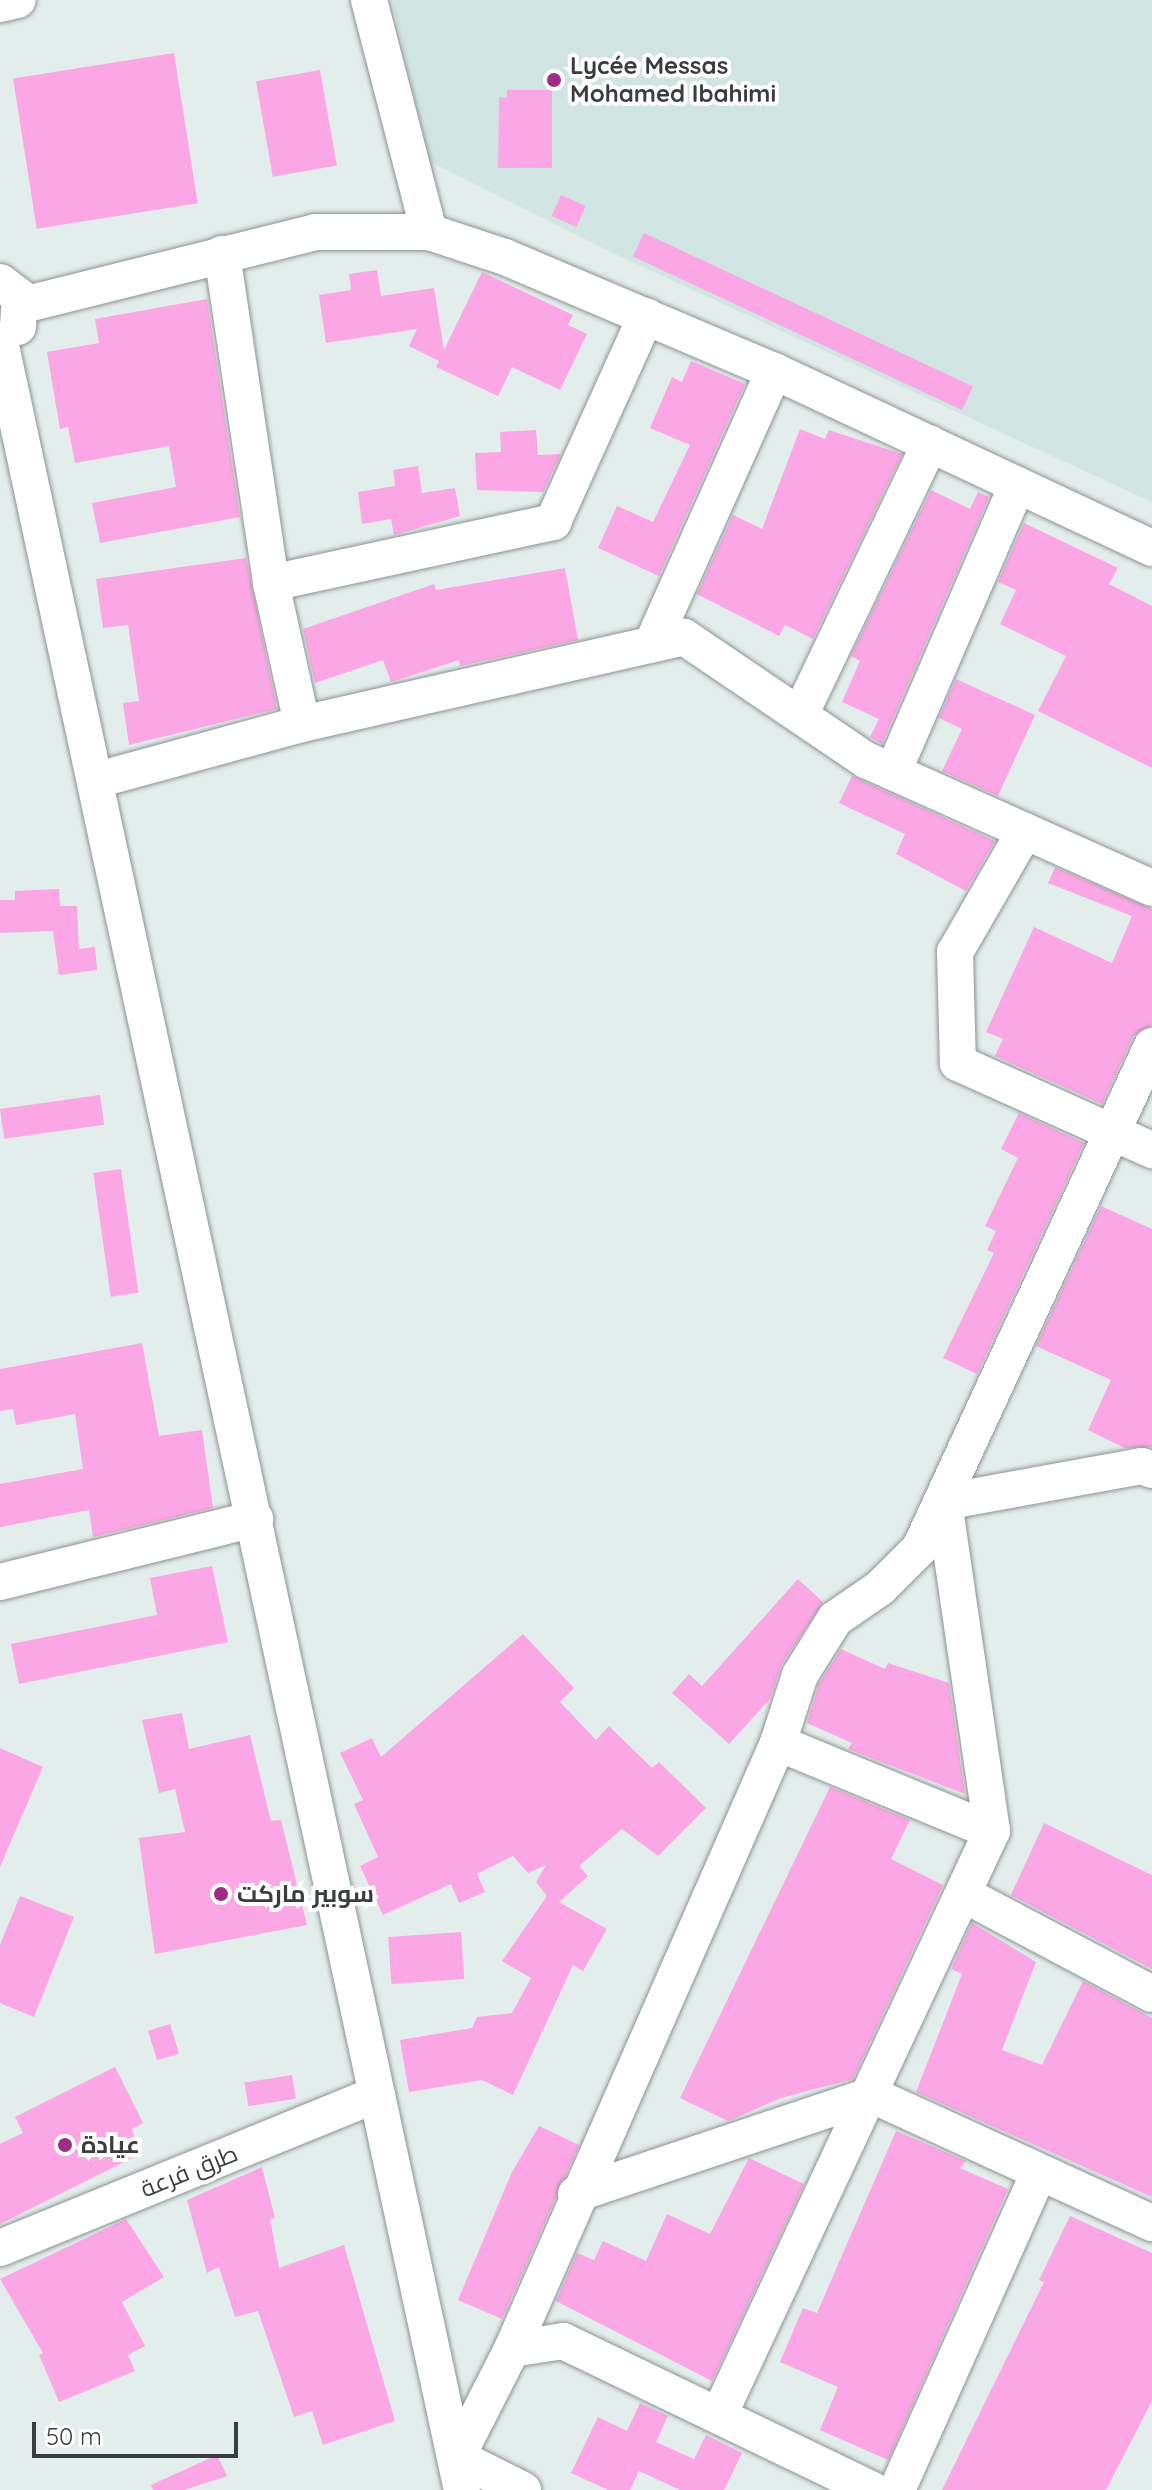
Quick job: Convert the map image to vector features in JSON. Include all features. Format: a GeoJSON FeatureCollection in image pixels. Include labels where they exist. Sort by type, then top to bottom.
{"type":"FeatureCollection","features":[{"type":"Feature","properties":{"kind":"street"},"geometry":{"type":"LineString","coordinates":[[0,4],[18,0]]}},
{"type":"Feature","properties":{"kind":"street"},"geometry":{"type":"LineString","coordinates":[[369,0],[429,232]]}},
{"type":"Feature","properties":{"kind":"street"},"geometry":{"type":"LineString","coordinates":[[460,2473],[0,340],[17,329],[11,294],[353,227],[429,232],[646,316],[774,371],[1152,548]]}},
{"type":"Feature","properties":{"kind":"street"},"geometry":{"type":"LineString","coordinates":[[222,254],[271,583],[302,724]]}},
{"type":"Feature","properties":{"kind":"street"},"geometry":{"type":"LineString","coordinates":[[271,583],[553,522],[646,316]]}},
{"type":"Feature","properties":{"kind":"street"},"geometry":{"type":"LineString","coordinates":[[652,644],[774,371]]}},
{"type":"Feature","properties":{"kind":"street"},"geometry":{"type":"LineString","coordinates":[[800,715],[930,444]]}},
{"type":"Feature","properties":{"kind":"street"},"geometry":{"type":"LineString","coordinates":[[893,772],[1017,485]]}},
{"type":"Feature","properties":{"kind":"street"},"geometry":{"type":"LineString","coordinates":[[97,780],[302,724],[684,637],[800,715],[893,772],[1152,888]]}},
{"type":"Feature","properties":{"kind":"street"},"geometry":{"type":"LineString","coordinates":[[1025,831],[955,952],[958,1063],[1152,1150]]}},
{"type":"Feature","properties":{"kind":"street"},"geometry":{"type":"LineString","coordinates":[[460,2473],[576,2194],[778,1743],[800,1675],[835,1619],[880,1588],[920,1548],[944,1502],[1152,1046]]}},
{"type":"Feature","properties":{"kind":"street"},"geometry":{"type":"LineString","coordinates":[[944,1502],[1149,1460]]}},
{"type":"Feature","properties":{"kind":"street"},"geometry":{"type":"LineString","coordinates":[[719,2415],[967,1896],[992,1831],[944,1502]]}},
{"type":"Feature","properties":{"kind":"street"},"geometry":{"type":"LineString","coordinates":[[0,1582],[255,1519]]}},
{"type":"Feature","properties":{"kind":"street"},"geometry":{"type":"LineString","coordinates":[[778,1743],[992,1831]]}},
{"type":"Feature","properties":{"kind":"street"},"geometry":{"type":"LineString","coordinates":[[967,1896],[1152,1994]]}},
{"type":"Feature","properties":{"kind":"street","name":"طرق فرعة"},"geometry":{"type":"LineString","coordinates":[[0,2248],[377,2094]]}},
{"type":"Feature","properties":{"kind":"street"},"geometry":{"type":"LineString","coordinates":[[576,2194],[872,2095],[1152,2223]]}},
{"type":"Feature","properties":{"kind":"street"},"geometry":{"type":"LineString","coordinates":[[897,2490],[1039,2172]]}},
{"type":"Feature","properties":{"kind":"street"},"geometry":{"type":"LineString","coordinates":[[512,2349],[563,2341],[872,2490]]}},
{"type":"Feature","properties":{"kind":"street"},"geometry":{"type":"LineString","coordinates":[[460,2473],[523,2490]]}},
{"type":"Feature","properties":{"kind":"shaded area"},"geometry":{"type":"Polygon","coordinates":[[[392,0],[1152,0],[1152,502],[617,255],[429,161],[392,0]]]}},
{"type":"Feature","properties":{"kind":"building"},"geometry":{"type":"Polygon","coordinates":[[[174,53],[198,203],[37,229],[13,78],[174,53]]]}},
{"type":"Feature","properties":{"kind":"building"},"geometry":{"type":"Polygon","coordinates":[[[320,70],[337,166],[273,177],[256,81],[320,70]]]}},
{"type":"Feature","properties":{"kind":"building"},"geometry":{"type":"Polygon","coordinates":[[[507,90],[552,90],[552,168],[498,168],[499,97],[507,98],[507,90]]]}},
{"type":"Feature","properties":{"kind":"building"},"geometry":{"type":"Polygon","coordinates":[[[561,195],[586,206],[576,227],[552,216],[561,195]]]}},
{"type":"Feature","properties":{"kind":"building"},"geometry":{"type":"Polygon","coordinates":[[[644,233],[973,386],[962,410],[633,257],[644,233]]]}},
{"type":"Feature","properties":{"kind":"building"},"geometry":{"type":"Polygon","coordinates":[[[377,270],[381,296],[434,288],[444,350],[482,272],[573,315],[568,325],[587,334],[560,390],[512,367],[498,396],[436,367],[439,361],[409,346],[417,329],[326,343],[319,295],[351,290],[349,274],[377,270]]]}},
{"type":"Feature","properties":{"kind":"building"},"geometry":{"type":"Polygon","coordinates":[[[207,299],[240,517],[100,543],[92,503],[176,487],[169,446],[75,463],[68,427],[60,429],[47,352],[99,343],[95,319],[207,299]]]}},
{"type":"Feature","properties":{"kind":"building"},"geometry":{"type":"Polygon","coordinates":[[[691,361],[745,384],[659,576],[598,548],[617,506],[653,522],[690,445],[650,428],[672,377],[682,382],[691,361]]]}},
{"type":"Feature","properties":{"kind":"building"},"geometry":{"type":"Polygon","coordinates":[[[800,429],[825,439],[829,430],[902,454],[813,639],[785,625],[779,636],[697,594],[733,515],[762,529],[800,429]]]}},
{"type":"Feature","properties":{"kind":"building"},"geometry":{"type":"Polygon","coordinates":[[[536,430],[538,455],[561,454],[543,492],[477,490],[475,453],[501,452],[500,432],[536,430]]]}},
{"type":"Feature","properties":{"kind":"building"},"geometry":{"type":"Polygon","coordinates":[[[418,466],[422,493],[455,488],[460,516],[394,535],[391,519],[362,524],[358,492],[395,486],[393,470],[418,466]]]}},
{"type":"Feature","properties":{"kind":"building"},"geometry":{"type":"Polygon","coordinates":[[[931,490],[970,509],[978,492],[989,497],[882,744],[870,737],[879,719],[842,702],[860,661],[851,656],[931,490]]]}},
{"type":"Feature","properties":{"kind":"building"},"geometry":{"type":"Polygon","coordinates":[[[1024,523],[1118,568],[1109,584],[1152,606],[1152,768],[1038,711],[1066,656],[1000,624],[1016,590],[998,582],[1024,523]]]}},
{"type":"Feature","properties":{"kind":"building"},"geometry":{"type":"Polygon","coordinates":[[[246,558],[277,709],[129,745],[123,703],[139,701],[128,625],[103,628],[96,579],[246,558]]]}},
{"type":"Feature","properties":{"kind":"building"},"geometry":{"type":"Polygon","coordinates":[[[565,568],[578,640],[460,666],[459,660],[391,682],[383,660],[315,683],[303,629],[434,584],[436,590],[565,568]]]}},
{"type":"Feature","properties":{"kind":"building"},"geometry":{"type":"Polygon","coordinates":[[[956,679],[1035,715],[998,796],[942,771],[962,729],[939,718],[956,679]]]}},
{"type":"Feature","properties":{"kind":"building"},"geometry":{"type":"Polygon","coordinates":[[[852,776],[995,841],[966,891],[896,854],[905,834],[839,803],[852,776]]]}},
{"type":"Feature","properties":{"kind":"building"},"geometry":{"type":"Polygon","coordinates":[[[1055,867],[1152,909],[1152,1025],[1133,1037],[1102,1104],[995,1056],[1003,1039],[986,1032],[1034,927],[1112,963],[1132,916],[1048,883],[1055,867]]]}},
{"type":"Feature","properties":{"kind":"building"},"geometry":{"type":"Polygon","coordinates":[[[59,889],[60,906],[77,906],[79,949],[95,947],[97,970],[59,975],[53,931],[0,933],[0,900],[15,900],[15,891],[59,889]]]}},
{"type":"Feature","properties":{"kind":"building"},"geometry":{"type":"Polygon","coordinates":[[[100,1095],[104,1125],[4,1139],[0,1109],[100,1095]]]}},
{"type":"Feature","properties":{"kind":"building"},"geometry":{"type":"Polygon","coordinates":[[[1019,1113],[1084,1143],[977,1374],[943,1358],[994,1253],[987,1250],[996,1231],[985,1226],[1018,1158],[1001,1149],[1019,1113]]]}},
{"type":"Feature","properties":{"kind":"building"},"geometry":{"type":"Polygon","coordinates":[[[121,1169],[138,1293],[111,1297],[93,1173],[121,1169]]]}},
{"type":"Feature","properties":{"kind":"building"},"geometry":{"type":"Polygon","coordinates":[[[1101,1206],[1152,1229],[1152,1447],[1125,1448],[1088,1430],[1111,1380],[1036,1346],[1101,1206]]]}},
{"type":"Feature","properties":{"kind":"building"},"geometry":{"type":"Polygon","coordinates":[[[142,1343],[159,1436],[202,1430],[213,1508],[93,1537],[89,1510],[0,1527],[0,1484],[83,1469],[75,1414],[16,1425],[13,1409],[0,1411],[0,1369],[142,1343]]]}},
{"type":"Feature","properties":{"kind":"building"},"geometry":{"type":"Polygon","coordinates":[[[212,1566],[228,1642],[19,1684],[11,1644],[157,1615],[150,1578],[212,1566]]]}},
{"type":"Feature","properties":{"kind":"building"},"geometry":{"type":"Polygon","coordinates":[[[798,1579],[823,1602],[782,1664],[770,1699],[729,1744],[672,1693],[689,1674],[702,1686],[798,1579]]]}},
{"type":"Feature","properties":{"kind":"building"},"geometry":{"type":"Polygon","coordinates":[[[523,1634],[574,1688],[560,1702],[596,1740],[609,1726],[652,1768],[659,1762],[706,1808],[658,1856],[622,1829],[579,1866],[588,1876],[559,1902],[607,1929],[583,1971],[573,1965],[513,2095],[482,2080],[409,2092],[400,2040],[472,2028],[477,2017],[512,2013],[531,1978],[502,1961],[547,1896],[536,1882],[546,1865],[528,1873],[513,1856],[477,1874],[485,1892],[459,1903],[451,1884],[383,1915],[360,1866],[378,1857],[354,1804],[363,1800],[340,1753],[372,1738],[381,1757],[523,1634]]]}},
{"type":"Feature","properties":{"kind":"building"},"geometry":{"type":"Polygon","coordinates":[[[841,1649],[885,1669],[888,1663],[949,1683],[965,1794],[848,1749],[852,1743],[807,1723],[819,1684],[841,1649]]]}},
{"type":"Feature","properties":{"kind":"building"},"geometry":{"type":"Polygon","coordinates":[[[182,1713],[189,1749],[250,1735],[271,1821],[281,1820],[307,1925],[155,1954],[139,1838],[185,1832],[175,1789],[159,1793],[142,1720],[182,1713]]]}},
{"type":"Feature","properties":{"kind":"building"},"geometry":{"type":"Polygon","coordinates":[[[0,1748],[43,1767],[0,1867],[0,1748]]]}},
{"type":"Feature","properties":{"kind":"building"},"geometry":{"type":"Polygon","coordinates":[[[830,1787],[910,1820],[891,1859],[943,1885],[853,2079],[781,2098],[728,2121],[680,2098],[830,1787]]]}},
{"type":"Feature","properties":{"kind":"building"},"geometry":{"type":"Polygon","coordinates":[[[1044,1823],[1152,1875],[1152,1969],[1011,1895],[1044,1823]]]}},
{"type":"Feature","properties":{"kind":"building"},"geometry":{"type":"Polygon","coordinates":[[[20,1896],[74,1917],[34,2017],[0,2003],[0,1945],[20,1896]]]}},
{"type":"Feature","properties":{"kind":"building"},"geometry":{"type":"Polygon","coordinates":[[[972,1923],[1036,1962],[1002,2050],[1042,2065],[1083,1981],[1152,2018],[1152,2197],[916,2092],[962,1974],[951,1969],[972,1923]]]}},
{"type":"Feature","properties":{"kind":"building"},"geometry":{"type":"Polygon","coordinates":[[[461,1932],[464,1979],[391,1984],[388,1937],[461,1932]]]}},
{"type":"Feature","properties":{"kind":"building"},"geometry":{"type":"Polygon","coordinates":[[[170,2024],[179,2054],[157,2060],[148,2031],[170,2024]]]}},
{"type":"Feature","properties":{"kind":"building"},"geometry":{"type":"Polygon","coordinates":[[[115,2067],[143,2123],[132,2129],[140,2154],[0,2224],[0,2144],[23,2133],[15,2117],[115,2067]]]}},
{"type":"Feature","properties":{"kind":"building"},"geometry":{"type":"Polygon","coordinates":[[[292,2075],[296,2099],[248,2106],[245,2083],[292,2075]]]}},
{"type":"Feature","properties":{"kind":"building"},"geometry":{"type":"Polygon","coordinates":[[[539,2126],[579,2145],[502,2319],[458,2300],[512,2172],[539,2126]]]}},
{"type":"Feature","properties":{"kind":"building"},"geometry":{"type":"Polygon","coordinates":[[[896,2131],[966,2161],[960,2168],[1008,2189],[888,2460],[820,2430],[838,2387],[780,2362],[803,2308],[817,2313],[896,2131]]]}},
{"type":"Feature","properties":{"kind":"building"},"geometry":{"type":"Polygon","coordinates":[[[749,2158],[804,2184],[712,2381],[556,2301],[577,2253],[594,2260],[603,2241],[646,2261],[667,2214],[710,2234],[749,2158]]]}},
{"type":"Feature","properties":{"kind":"building"},"geometry":{"type":"Polygon","coordinates":[[[262,2167],[275,2218],[270,2219],[279,2268],[344,2245],[395,2421],[323,2445],[312,2411],[294,2417],[258,2311],[235,2317],[219,2267],[207,2273],[187,2200],[262,2167]]]}},
{"type":"Feature","properties":{"kind":"building"},"geometry":{"type":"Polygon","coordinates":[[[1070,2216],[1152,2253],[1152,2401],[1106,2490],[942,2490],[1044,2282],[1039,2280],[1070,2216]]]}},
{"type":"Feature","properties":{"kind":"building"},"geometry":{"type":"Polygon","coordinates":[[[126,2219],[164,2277],[122,2302],[145,2346],[128,2355],[135,2371],[59,2402],[39,2355],[43,2353],[0,2279],[126,2219]]]}},
{"type":"Feature","properties":{"kind":"building"},"geometry":{"type":"Polygon","coordinates":[[[640,2403],[668,2416],[656,2442],[694,2459],[706,2435],[742,2453],[724,2490],[680,2490],[639,2471],[630,2490],[608,2490],[571,2473],[598,2417],[627,2431],[640,2403]]]}},
{"type":"Feature","properties":{"kind":"building"},"geometry":{"type":"Polygon","coordinates":[[[217,2455],[227,2476],[184,2490],[153,2490],[151,2485],[217,2455]]]}},
{"type":"Feature","properties":{"kind":"place","name":"Lycée Messas Mohamed Ibahimi"},"geometry":{"type":"Point","coordinates":[554,80]}},
{"type":"Feature","properties":{"kind":"place","name":"سوبير ماركت"},"geometry":{"type":"Point","coordinates":[221,1894]}},
{"type":"Feature","properties":{"kind":"place","name":"عيادة"},"geometry":{"type":"Point","coordinates":[65,2145]}}]}
